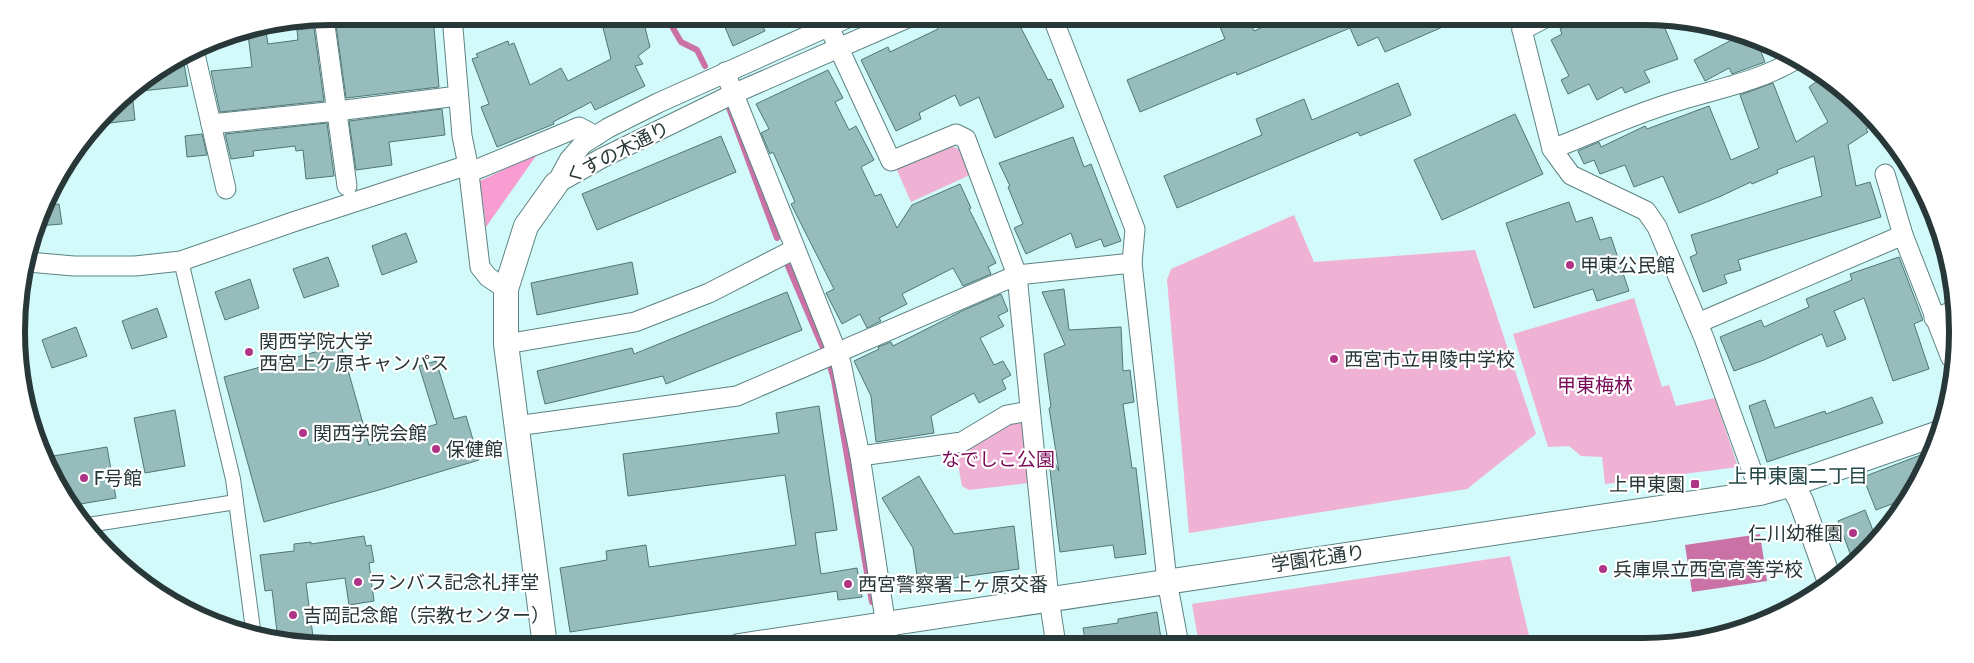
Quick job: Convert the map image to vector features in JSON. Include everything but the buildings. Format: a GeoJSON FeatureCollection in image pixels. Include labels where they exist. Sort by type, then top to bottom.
{"type":"FeatureCollection","features":[{"type":"Feature","properties":{"kind":"street"},"geometry":{"type":"LineString","coordinates":[[325,25],[347,186]]}},
{"type":"Feature","properties":{"kind":"street"},"geometry":{"type":"LineString","coordinates":[[453,25],[462,136],[480,267],[488,277],[506,289]]}},
{"type":"Feature","properties":{"kind":"street","name":"くすの木通り"},"geometry":{"type":"LineString","coordinates":[[556,184],[568,160],[583,144],[596,136],[658,103],[724,72],[832,25]]}},
{"type":"Feature","properties":{"kind":"street","name":"くすの木通り"},"geometry":{"type":"LineString","coordinates":[[556,184],[602,158],[733,94],[892,25]]}},
{"type":"Feature","properties":{"kind":"street"},"geometry":{"type":"LineString","coordinates":[[1056,25],[1135,229],[1132,264],[1167,581],[1178,638]]}},
{"type":"Feature","properties":{"kind":"street"},"geometry":{"type":"LineString","coordinates":[[1520,25],[1552,149],[1571,175],[1646,211],[1657,227],[1698,323],[1760,493]]}},
{"type":"Feature","properties":{"kind":"street"},"geometry":{"type":"LineString","coordinates":[[828,27],[891,161],[956,134],[966,139],[1017,275],[1049,599],[1055,638]]}},
{"type":"Feature","properties":{"kind":"street"},"geometry":{"type":"LineString","coordinates":[[196,57],[226,189]]}},
{"type":"Feature","properties":{"kind":"street"},"geometry":{"type":"LineString","coordinates":[[1552,149],[1660,106],[1719,91],[1775,71],[1790,63]]}},
{"type":"Feature","properties":{"kind":"street"},"geometry":{"type":"LineString","coordinates":[[724,72],[841,364],[860,456],[887,634]]}},
{"type":"Feature","properties":{"kind":"street"},"geometry":{"type":"LineString","coordinates":[[212,124],[458,96]]}},
{"type":"Feature","properties":{"kind":"street"},"geometry":{"type":"LineString","coordinates":[[33,262],[74,266],[135,266],[181,261],[293,222],[468,169],[579,127],[596,136]]}},
{"type":"Feature","properties":{"kind":"street"},"geometry":{"type":"LineString","coordinates":[[1886,174],[1903,235],[1948,351]]}},
{"type":"Feature","properties":{"kind":"street"},"geometry":{"type":"LineString","coordinates":[[544,638],[506,344],[506,289],[526,226],[556,184]]}},
{"type":"Feature","properties":{"kind":"street"},"geometry":{"type":"LineString","coordinates":[[1698,323],[1903,235]]}},
{"type":"Feature","properties":{"kind":"street"},"geometry":{"type":"LineString","coordinates":[[506,344],[635,322],[709,293],[795,249]]}},
{"type":"Feature","properties":{"kind":"street"},"geometry":{"type":"LineString","coordinates":[[181,261],[233,479],[253,628]]}},
{"type":"Feature","properties":{"kind":"street"},"geometry":{"type":"LineString","coordinates":[[516,426],[737,396],[1017,275],[1132,264]]}},
{"type":"Feature","properties":{"kind":"street"},"geometry":{"type":"LineString","coordinates":[[1934,318],[1948,314]]}},
{"type":"Feature","properties":{"kind":"street"},"geometry":{"type":"LineString","coordinates":[[860,456],[962,442],[1007,415],[1030,411]]}},
{"type":"Feature","properties":{"kind":"street","name":"学園花通り"},"geometry":{"type":"LineString","coordinates":[[838,638],[887,634],[1049,599],[1760,493],[1792,484],[1931,436]]}},
{"type":"Feature","properties":{"kind":"street"},"geometry":{"type":"LineString","coordinates":[[1792,484],[1801,500],[1828,576]]}},
{"type":"Feature","properties":{"kind":"street"},"geometry":{"type":"LineString","coordinates":[[93,524],[236,502]]}},
{"type":"Feature","properties":{"kind":"green space"},"geometry":{"type":"Polygon","coordinates":[[[949,145],[961,150],[972,174],[911,202],[896,168],[949,145]]]}},
{"type":"Feature","properties":{"kind":"green space"},"geometry":{"type":"Polygon","coordinates":[[[1294,215],[1314,262],[1475,250],[1536,434],[1467,489],[1189,533],[1167,280],[1171,269],[1294,215]]]}},
{"type":"Feature","properties":{"kind":"green space","name":"甲東梅林"},"geometry":{"type":"Polygon","coordinates":[[[1634,298],[1662,387],[1669,385],[1676,406],[1715,398],[1738,467],[1605,484],[1602,457],[1581,456],[1569,446],[1548,447],[1513,334],[1634,298]]]}},
{"type":"Feature","properties":{"kind":"green space","name":"なでしこ公園"},"geometry":{"type":"Polygon","coordinates":[[[1023,421],[1029,483],[969,490],[962,486],[955,449],[1007,422],[1023,421]]]}},
{"type":"Feature","properties":{"kind":"green space"},"geometry":{"type":"Polygon","coordinates":[[[1510,556],[1530,638],[1198,638],[1192,604],[1510,556]]]}},
{"type":"Feature","properties":{"kind":"shaded area"},"geometry":{"type":"Polygon","coordinates":[[[538,153],[486,227],[480,181],[538,153]]]}},
{"type":"Feature","properties":{"kind":"shaded area"},"geometry":{"type":"Polygon","coordinates":[[[1760,534],[1767,581],[1692,592],[1685,545],[1760,534]]]}},
{"type":"Feature","properties":{"kind":"waterway"},"geometry":{"type":"LineString","coordinates":[[671,25],[681,42],[697,50],[705,66]]}},
{"type":"Feature","properties":{"kind":"waterway"},"geometry":{"type":"LineString","coordinates":[[729,108],[777,238]]}},
{"type":"Feature","properties":{"kind":"waterway"},"geometry":{"type":"LineString","coordinates":[[788,266],[823,348]]}},
{"type":"Feature","properties":{"kind":"waterway"},"geometry":{"type":"LineString","coordinates":[[830,366],[872,602]]}},
{"type":"Feature","properties":{"kind":"place","name":"甲東公民館"},"geometry":{"type":"Point","coordinates":[1570,265]}},
{"type":"Feature","properties":{"kind":"place","name":"関西学院大学 西宮上ケ原キャンパス"},"geometry":{"type":"Point","coordinates":[249,352]}},
{"type":"Feature","properties":{"kind":"place","name":"西宮市立甲陵中学校"},"geometry":{"type":"Point","coordinates":[1334,359]}},
{"type":"Feature","properties":{"kind":"place","name":"関西学院会館"},"geometry":{"type":"Point","coordinates":[303,433]}},
{"type":"Feature","properties":{"kind":"place","name":"保健館"},"geometry":{"type":"Point","coordinates":[436,449]}},
{"type":"Feature","properties":{"kind":"place","name":"F号館"},"geometry":{"type":"Point","coordinates":[84,478]}},
{"type":"Feature","properties":{"kind":"place","name":"上甲東園"},"geometry":{"type":"Point","coordinates":[1695,484]}},
{"type":"Feature","properties":{"kind":"place","name":"仁川幼稚園"},"geometry":{"type":"Point","coordinates":[1853,533]}},
{"type":"Feature","properties":{"kind":"place","name":"兵庫県立西宮高等学校"},"geometry":{"type":"Point","coordinates":[1603,569]}},
{"type":"Feature","properties":{"kind":"place","name":"ランバス記念礼拝堂"},"geometry":{"type":"Point","coordinates":[358,582]}},
{"type":"Feature","properties":{"kind":"place","name":"西宮警察署上ヶ原交番"},"geometry":{"type":"Point","coordinates":[848,584]}},
{"type":"Feature","properties":{"kind":"place","name":"吉岡記念館（宗教センター）"},"geometry":{"type":"Point","coordinates":[293,615]}},
{"type":"Feature","properties":{"kind":"district","name":"上甲東園二丁目"},"geometry":{"type":"Point","coordinates":[1798,476]}}]}
